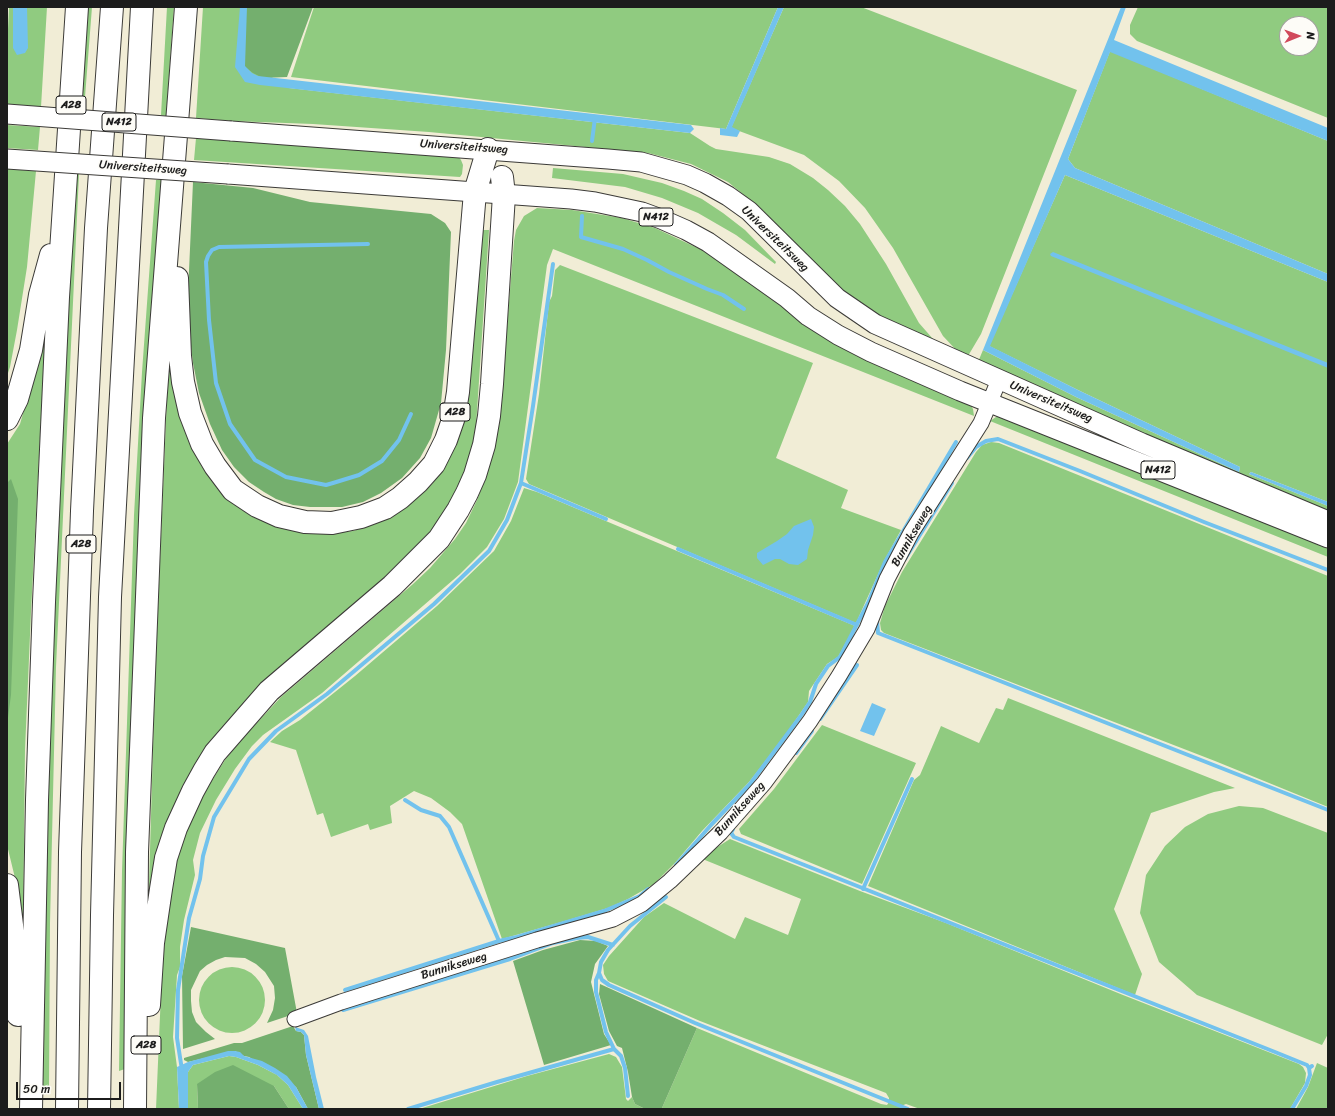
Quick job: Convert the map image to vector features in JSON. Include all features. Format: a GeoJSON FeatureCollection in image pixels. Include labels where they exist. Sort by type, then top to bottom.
{"type":"FeatureCollection","features":[{"type":"Feature","properties":{"kind":"highway","name":"A28"},"geometry":{"type":"LineString","coordinates":[[31,1109],[36,824],[43,626],[54,369],[77,7]]}},
{"type":"Feature","properties":{"kind":"highway","name":"A28"},"geometry":{"type":"LineString","coordinates":[[67,1109],[70,852],[82,510],[96,228],[112,7]]}},
{"type":"Feature","properties":{"kind":"highway","name":"A28"},"geometry":{"type":"LineString","coordinates":[[99,1109],[110,597],[142,7]]}},
{"type":"Feature","properties":{"kind":"highway","name":"A28"},"geometry":{"type":"LineString","coordinates":[[135,1109],[137,852],[154,418],[186,7]]}},
{"type":"Feature","properties":{"kind":"highway","name":"A28"},"geometry":{"type":"LineString","coordinates":[[175,136],[177,294],[180,356],[183,382],[190,413],[206,450],[215,466],[233,490],[257,506],[279,516],[305,522],[332,523],[361,517],[385,508],[400,498],[418,482],[434,464],[446,440],[454,417],[458,392],[474,192],[488,149]]}},
{"type":"Feature","properties":{"kind":"highway","name":"A28"},"geometry":{"type":"LineString","coordinates":[[140,1109],[153,943],[166,858],[176,828],[193,791],[215,753],[269,691],[392,586],[439,539],[464,499],[475,475],[484,445],[489,416],[503,186]]}},
{"type":"Feature","properties":{"kind":"highway","name":"A28"},"geometry":{"type":"LineString","coordinates":[[7,419],[17,399],[32,350],[40,295],[64,204]]}},
{"type":"Feature","properties":{"kind":"highway"},"geometry":{"type":"LineString","coordinates":[[7,885],[18,989],[21,1109]]}},
{"type":"Feature","properties":{"kind":"main road","name":"Universiteitsweg"},"geometry":{"type":"LineString","coordinates":[[7,114],[488,149],[641,162],[682,173],[705,183],[728,196],[749,211],[837,298],[875,324],[1149,446],[1328,521]]}},
{"type":"Feature","properties":{"kind":"main road"},"geometry":{"type":"LineString","coordinates":[[488,149],[503,186]]}},
{"type":"Feature","properties":{"kind":"main road","name":"Universiteitsweg"},"geometry":{"type":"LineString","coordinates":[[7,158],[474,192],[503,186],[626,208],[661,218],[708,242],[787,298],[808,316],[838,336],[882,358],[1328,538]]}},
{"type":"Feature","properties":{"kind":"street","name":"Bunnikseweg"},"geometry":{"type":"LineString","coordinates":[[295,1019],[348,999],[537,940],[613,919],[642,904],[670,881],[721,832],[764,783],[810,721],[867,629],[888,578],[911,533],[980,423],[999,380]]}},
{"type":"Feature","properties":{"kind":"green space"},"geometry":{"type":"Polygon","coordinates":[[[9,7],[47,7],[41,107],[7,104],[9,7]]]}},
{"type":"Feature","properties":{"kind":"green space"},"geometry":{"type":"Polygon","coordinates":[[[83,7],[92,7],[84,110],[78,109],[83,7]]]}},
{"type":"Feature","properties":{"kind":"green space"},"geometry":{"type":"Polygon","coordinates":[[[167,7],[174,7],[166,116],[161,115],[167,7]]]}},
{"type":"Feature","properties":{"kind":"green space"},"geometry":{"type":"Polygon","coordinates":[[[203,7],[246,7],[243,59],[289,88],[690,133],[716,149],[769,157],[790,164],[813,178],[828,190],[845,206],[860,224],[886,264],[919,323],[940,347],[909,334],[852,300],[829,280],[761,209],[728,182],[691,164],[648,153],[429,132],[196,118],[203,7]]]}},
{"type":"Feature","properties":{"kind":"green space"},"geometry":{"type":"Polygon","coordinates":[[[246,7],[313,7],[287,77],[263,78],[245,67],[243,59],[246,7]]]}},
{"type":"Feature","properties":{"kind":"green space"},"geometry":{"type":"Polygon","coordinates":[[[314,7],[778,7],[726,129],[291,77],[314,7]]]}},
{"type":"Feature","properties":{"kind":"green space"},"geometry":{"type":"Polygon","coordinates":[[[784,7],[861,7],[1077,90],[981,334],[968,356],[958,352],[943,336],[893,248],[865,208],[839,181],[804,155],[731,128],[784,7]]]}},
{"type":"Feature","properties":{"kind":"green space"},"geometry":{"type":"Polygon","coordinates":[[[1138,7],[1328,7],[1328,118],[1137,41],[1130,34],[1130,25],[1138,7]]]}},
{"type":"Feature","properties":{"kind":"green space"},"geometry":{"type":"Polygon","coordinates":[[[1110,51],[1328,141],[1328,274],[1075,168],[1068,159],[1110,51]]]}},
{"type":"Feature","properties":{"kind":"green space"},"geometry":{"type":"Polygon","coordinates":[[[7,125],[40,127],[38,150],[7,148],[7,125]]]}},
{"type":"Feature","properties":{"kind":"green space"},"geometry":{"type":"Polygon","coordinates":[[[196,138],[450,153],[458,156],[461,160],[463,165],[462,174],[460,177],[194,160],[196,138]]]}},
{"type":"Feature","properties":{"kind":"green space"},"geometry":{"type":"Polygon","coordinates":[[[553,168],[623,174],[662,183],[684,191],[702,199],[723,213],[745,230],[776,262],[775,264],[736,235],[698,213],[662,198],[625,187],[552,178],[553,168]]]}},
{"type":"Feature","properties":{"kind":"green space"},"geometry":{"type":"Polygon","coordinates":[[[7,169],[36,171],[27,267],[17,330],[7,376],[7,169]]]}},
{"type":"Feature","properties":{"kind":"green space"},"geometry":{"type":"Polygon","coordinates":[[[73,174],[79,174],[56,667],[50,923],[49,1090],[37,1094],[44,798],[73,174]]]}},
{"type":"Feature","properties":{"kind":"green space"},"geometry":{"type":"Polygon","coordinates":[[[1065,175],[1328,282],[1328,502],[1251,472],[1249,474],[1328,506],[1328,518],[978,362],[983,350],[1076,397],[1239,472],[1240,467],[989,346],[1065,175]]]}},
{"type":"Feature","properties":{"kind":"green space"},"geometry":{"type":"Polygon","coordinates":[[[156,180],[162,180],[128,1068],[119,1071],[122,871],[134,515],[142,372],[156,180]]]}},
{"type":"Feature","properties":{"kind":"green space"},"geometry":{"type":"Polygon","coordinates":[[[193,182],[253,188],[310,202],[431,214],[445,223],[451,232],[446,350],[441,403],[431,438],[420,458],[402,478],[381,493],[363,502],[342,507],[310,507],[293,505],[276,499],[249,482],[234,467],[222,450],[210,424],[199,393],[193,363],[189,330],[188,293],[193,182]]]}},
{"type":"Feature","properties":{"kind":"green space"},"geometry":{"type":"Polygon","coordinates":[[[537,208],[572,210],[622,218],[655,228],[704,251],[967,399],[973,409],[974,416],[553,249],[547,265],[518,482],[504,519],[487,547],[460,574],[322,693],[263,735],[252,746],[235,769],[216,800],[200,833],[193,860],[195,875],[184,920],[180,947],[180,967],[177,975],[173,1037],[177,1067],[179,1109],[156,1109],[162,969],[168,908],[177,856],[185,835],[211,782],[225,760],[240,741],[281,697],[430,568],[455,539],[466,523],[485,479],[499,426],[516,230],[524,216],[537,208]]]}},
{"type":"Feature","properties":{"kind":"green space"},"geometry":{"type":"Polygon","coordinates":[[[479,230],[489,230],[476,426],[472,456],[442,524],[215,743],[148,918],[155,679],[170,326],[174,388],[179,416],[190,444],[202,467],[216,486],[232,503],[253,517],[275,526],[297,531],[327,534],[353,531],[375,524],[399,512],[432,484],[443,467],[479,230]]]}},
{"type":"Feature","properties":{"kind":"green space"},"geometry":{"type":"Polygon","coordinates":[[[560,265],[813,363],[776,458],[848,490],[841,508],[901,530],[884,561],[856,623],[529,484],[526,479],[539,394],[549,302],[552,296],[555,270],[560,265]]]}},
{"type":"Feature","properties":{"kind":"green space"},"geometry":{"type":"Polygon","coordinates":[[[43,335],[45,335],[45,341],[25,750],[23,936],[15,878],[7,845],[7,444],[20,424],[33,379],[43,335]]]}},
{"type":"Feature","properties":{"kind":"green space"},"geometry":{"type":"Polygon","coordinates":[[[1002,415],[1328,543],[1328,557],[990,421],[1002,415]]]}},
{"type":"Feature","properties":{"kind":"green space"},"geometry":{"type":"Polygon","coordinates":[[[991,442],[999,443],[1328,576],[1328,807],[1215,761],[884,633],[881,630],[880,623],[885,606],[902,572],[976,452],[982,445],[991,442]]]}},
{"type":"Feature","properties":{"kind":"green space"},"geometry":{"type":"Polygon","coordinates":[[[11,479],[18,499],[11,695],[7,725],[7,483],[11,479]]]}},
{"type":"Feature","properties":{"kind":"green space"},"geometry":{"type":"Polygon","coordinates":[[[524,488],[537,492],[855,626],[838,657],[827,664],[809,691],[808,702],[782,740],[749,782],[654,884],[628,899],[608,908],[502,939],[462,824],[450,812],[431,798],[414,791],[390,806],[392,823],[370,830],[368,824],[331,837],[323,813],[317,815],[296,750],[270,742],[282,731],[300,720],[355,676],[437,606],[494,551],[511,521],[524,488]]]}},
{"type":"Feature","properties":{"kind":"green space"},"geometry":{"type":"Polygon","coordinates":[[[1008,698],[1235,788],[1214,792],[1151,813],[1114,909],[1142,974],[1135,995],[868,886],[914,780],[920,775],[941,726],[979,743],[996,708],[1003,710],[1008,698]]]}},
{"type":"Feature","properties":{"kind":"green space"},"geometry":{"type":"Polygon","coordinates":[[[822,725],[916,763],[862,884],[741,834],[739,829],[774,789],[822,725]]]}},
{"type":"Feature","properties":{"kind":"green space"},"geometry":{"type":"Polygon","coordinates":[[[1239,806],[1263,808],[1328,833],[1328,1034],[1322,1045],[1197,995],[1159,962],[1140,913],[1146,875],[1165,846],[1185,827],[1208,814],[1239,806]]]}},
{"type":"Feature","properties":{"kind":"green space"},"geometry":{"type":"Polygon","coordinates":[[[730,839],[860,891],[946,923],[1123,995],[1299,1064],[1303,1067],[1306,1073],[1305,1083],[1290,1109],[920,1109],[906,1104],[901,1106],[901,1109],[658,1109],[662,1108],[697,1028],[881,1104],[887,1105],[889,1102],[889,1098],[886,1093],[700,1021],[608,981],[604,974],[603,965],[609,956],[644,917],[664,903],[735,939],[745,917],[788,935],[801,899],[700,858],[730,839]]]}},
{"type":"Feature","properties":{"kind":"green space"},"geometry":{"type":"Polygon","coordinates":[[[191,927],[285,948],[297,1013],[267,1023],[273,1010],[275,998],[274,986],[265,972],[256,964],[245,958],[225,957],[207,965],[200,971],[191,990],[192,1012],[196,1022],[215,1039],[183,1049],[182,976],[191,927]]]}},
{"type":"Feature","properties":{"kind":"green space"},"geometry":{"type":"Polygon","coordinates":[[[580,940],[596,941],[608,946],[595,964],[591,982],[604,1034],[611,1045],[544,1065],[513,961],[543,950],[580,940]]]}},
{"type":"Feature","properties":{"kind":"green space"},"geometry":{"type":"Polygon","coordinates":[[[232,967],[245,969],[255,977],[263,987],[265,1000],[263,1013],[255,1023],[245,1031],[232,1033],[219,1031],[209,1023],[201,1013],[199,1000],[201,987],[209,977],[219,969],[232,967]]]}},
{"type":"Feature","properties":{"kind":"green space"},"geometry":{"type":"Polygon","coordinates":[[[600,984],[697,1028],[662,1108],[643,1108],[635,1104],[632,1097],[622,1048],[617,1046],[609,1031],[599,994],[600,984]]]}},
{"type":"Feature","properties":{"kind":"green space"},"geometry":{"type":"Polygon","coordinates":[[[293,1026],[296,1031],[301,1032],[304,1035],[306,1055],[319,1109],[308,1109],[296,1087],[249,1057],[235,1051],[188,1062],[184,1060],[184,1058],[234,1043],[242,1043],[293,1026]]]}},
{"type":"Feature","properties":{"kind":"green space"},"geometry":{"type":"Polygon","coordinates":[[[609,1054],[616,1057],[622,1067],[626,1099],[628,1101],[632,1097],[635,1104],[643,1108],[650,1109],[419,1109],[527,1076],[609,1054]]]}},
{"type":"Feature","properties":{"kind":"green space"},"geometry":{"type":"Polygon","coordinates":[[[229,1056],[258,1065],[277,1075],[288,1085],[303,1109],[289,1109],[274,1086],[197,1084],[198,1109],[188,1109],[188,1072],[193,1065],[229,1056]]]}},
{"type":"Feature","properties":{"kind":"green space"},"geometry":{"type":"Polygon","coordinates":[[[1317,1063],[1328,1068],[1328,1109],[1296,1109],[1308,1087],[1317,1063]]]}},
{"type":"Feature","properties":{"kind":"green space"},"geometry":{"type":"Polygon","coordinates":[[[233,1065],[274,1086],[289,1109],[198,1109],[197,1084],[215,1072],[233,1065]]]}},
{"type":"Feature","properties":{"kind":"water"},"geometry":{"type":"Polygon","coordinates":[[[13,7],[27,7],[28,48],[25,53],[17,55],[13,48],[13,7]]]}},
{"type":"Feature","properties":{"kind":"water"},"geometry":{"type":"Polygon","coordinates":[[[240,7],[247,7],[245,66],[252,73],[258,76],[691,125],[694,129],[690,133],[260,85],[245,82],[235,67],[240,7]]]}},
{"type":"Feature","properties":{"kind":"water"},"geometry":{"type":"Polygon","coordinates":[[[778,7],[784,7],[732,127],[740,131],[737,137],[720,135],[720,128],[726,129],[778,7]]]}},
{"type":"Feature","properties":{"kind":"water"},"geometry":{"type":"Polygon","coordinates":[[[1121,7],[1126,7],[1114,40],[1328,128],[1328,141],[1110,52],[1068,159],[1075,168],[1328,274],[1328,282],[1065,175],[990,346],[1080,391],[1240,467],[1239,472],[1076,397],[983,350],[1121,7]]]}},
{"type":"Feature","properties":{"kind":"water"},"geometry":{"type":"Polygon","coordinates":[[[1053,252],[1328,363],[1328,368],[1051,256],[1050,254],[1053,252]]]}},
{"type":"Feature","properties":{"kind":"water"},"geometry":{"type":"Polygon","coordinates":[[[1251,472],[1328,502],[1328,506],[1249,474],[1251,472]]]}},
{"type":"Feature","properties":{"kind":"water"},"geometry":{"type":"Polygon","coordinates":[[[811,519],[814,527],[807,559],[798,565],[789,564],[780,559],[775,559],[763,565],[757,558],[757,553],[787,534],[794,526],[811,519]]]}},
{"type":"Feature","properties":{"kind":"water"},"geometry":{"type":"Polygon","coordinates":[[[872,703],[886,709],[874,736],[860,731],[872,703]]]}},
{"type":"Feature","properties":{"kind":"water"},"geometry":{"type":"Polygon","coordinates":[[[295,1027],[304,1030],[308,1036],[324,1109],[319,1109],[306,1055],[304,1035],[301,1032],[296,1031],[295,1027]]]}},
{"type":"Feature","properties":{"kind":"water"},"geometry":{"type":"Polygon","coordinates":[[[228,1051],[240,1052],[244,1056],[262,1061],[287,1076],[296,1087],[308,1109],[303,1109],[288,1085],[277,1075],[258,1065],[229,1056],[193,1065],[188,1072],[188,1109],[179,1109],[177,1067],[188,1062],[228,1051]]]}},
{"type":"Feature","properties":{"kind":"waterway"},"geometry":{"type":"LineString","coordinates":[[592,141],[595,118]]}},
{"type":"Feature","properties":{"kind":"waterway"},"geometry":{"type":"LineString","coordinates":[[582,216],[581,237],[623,249],[669,272],[723,295],[744,309]]}},
{"type":"Feature","properties":{"kind":"waterway"},"geometry":{"type":"LineString","coordinates":[[368,244],[219,247],[212,250],[206,262],[209,320],[216,383],[230,424],[255,460],[286,477],[326,485],[359,475],[382,461],[399,440],[411,414]]}},
{"type":"Feature","properties":{"kind":"waterway"},"geometry":{"type":"LineString","coordinates":[[182,1070],[177,1038],[178,990],[189,918],[200,879],[203,856],[214,817],[249,759],[276,731],[327,694],[434,604],[489,551],[507,520],[521,483],[553,264]]}},
{"type":"Feature","properties":{"kind":"waterway"},"geometry":{"type":"LineString","coordinates":[[967,458],[976,447],[986,441],[998,439],[1328,570]]}},
{"type":"Feature","properties":{"kind":"waterway"},"geometry":{"type":"LineString","coordinates":[[676,865],[750,784],[810,702],[816,684],[828,666],[840,657],[868,603],[885,562],[956,442]]}},
{"type":"Feature","properties":{"kind":"waterway"},"geometry":{"type":"LineString","coordinates":[[521,483],[606,519]]}},
{"type":"Feature","properties":{"kind":"waterway"},"geometry":{"type":"LineString","coordinates":[[905,559],[952,483]]}},
{"type":"Feature","properties":{"kind":"waterway"},"geometry":{"type":"LineString","coordinates":[[678,549],[857,625]]}},
{"type":"Feature","properties":{"kind":"waterway"},"geometry":{"type":"LineString","coordinates":[[877,620],[878,633],[1328,810]]}},
{"type":"Feature","properties":{"kind":"waterway"},"geometry":{"type":"LineString","coordinates":[[820,719],[857,665]]}},
{"type":"Feature","properties":{"kind":"waterway"},"geometry":{"type":"LineString","coordinates":[[796,753],[812,731]]}},
{"type":"Feature","properties":{"kind":"waterway"},"geometry":{"type":"LineString","coordinates":[[863,889],[912,779]]}},
{"type":"Feature","properties":{"kind":"waterway"},"geometry":{"type":"LineString","coordinates":[[345,990],[499,941],[449,827],[440,816],[421,810],[405,800]]}},
{"type":"Feature","properties":{"kind":"waterway"},"geometry":{"type":"LineString","coordinates":[[733,829],[731,833],[734,837],[1275,1052],[1307,1065],[1309,1068]]}},
{"type":"Feature","properties":{"kind":"waterway"},"geometry":{"type":"LineString","coordinates":[[499,941],[604,911],[640,896],[648,889]]}},
{"type":"Feature","properties":{"kind":"waterway"},"geometry":{"type":"LineString","coordinates":[[666,897],[630,926],[608,950],[601,962],[599,973],[602,980],[609,985],[695,1023],[908,1109]]}},
{"type":"Feature","properties":{"kind":"waterway"},"geometry":{"type":"LineString","coordinates":[[343,1010],[510,959],[553,943],[588,937],[613,945]]}},
{"type":"Feature","properties":{"kind":"waterway"},"geometry":{"type":"LineString","coordinates":[[599,973],[596,980],[596,992],[606,1032],[614,1049],[621,1056],[625,1068],[628,1096]]}},
{"type":"Feature","properties":{"kind":"waterway"},"geometry":{"type":"LineString","coordinates":[[408,1109],[614,1049]]}},
{"type":"Feature","properties":{"kind":"waterway"},"geometry":{"type":"LineString","coordinates":[[1292,1109],[1306,1086],[1310,1075],[1309,1068],[1312,1066]]}}]}
